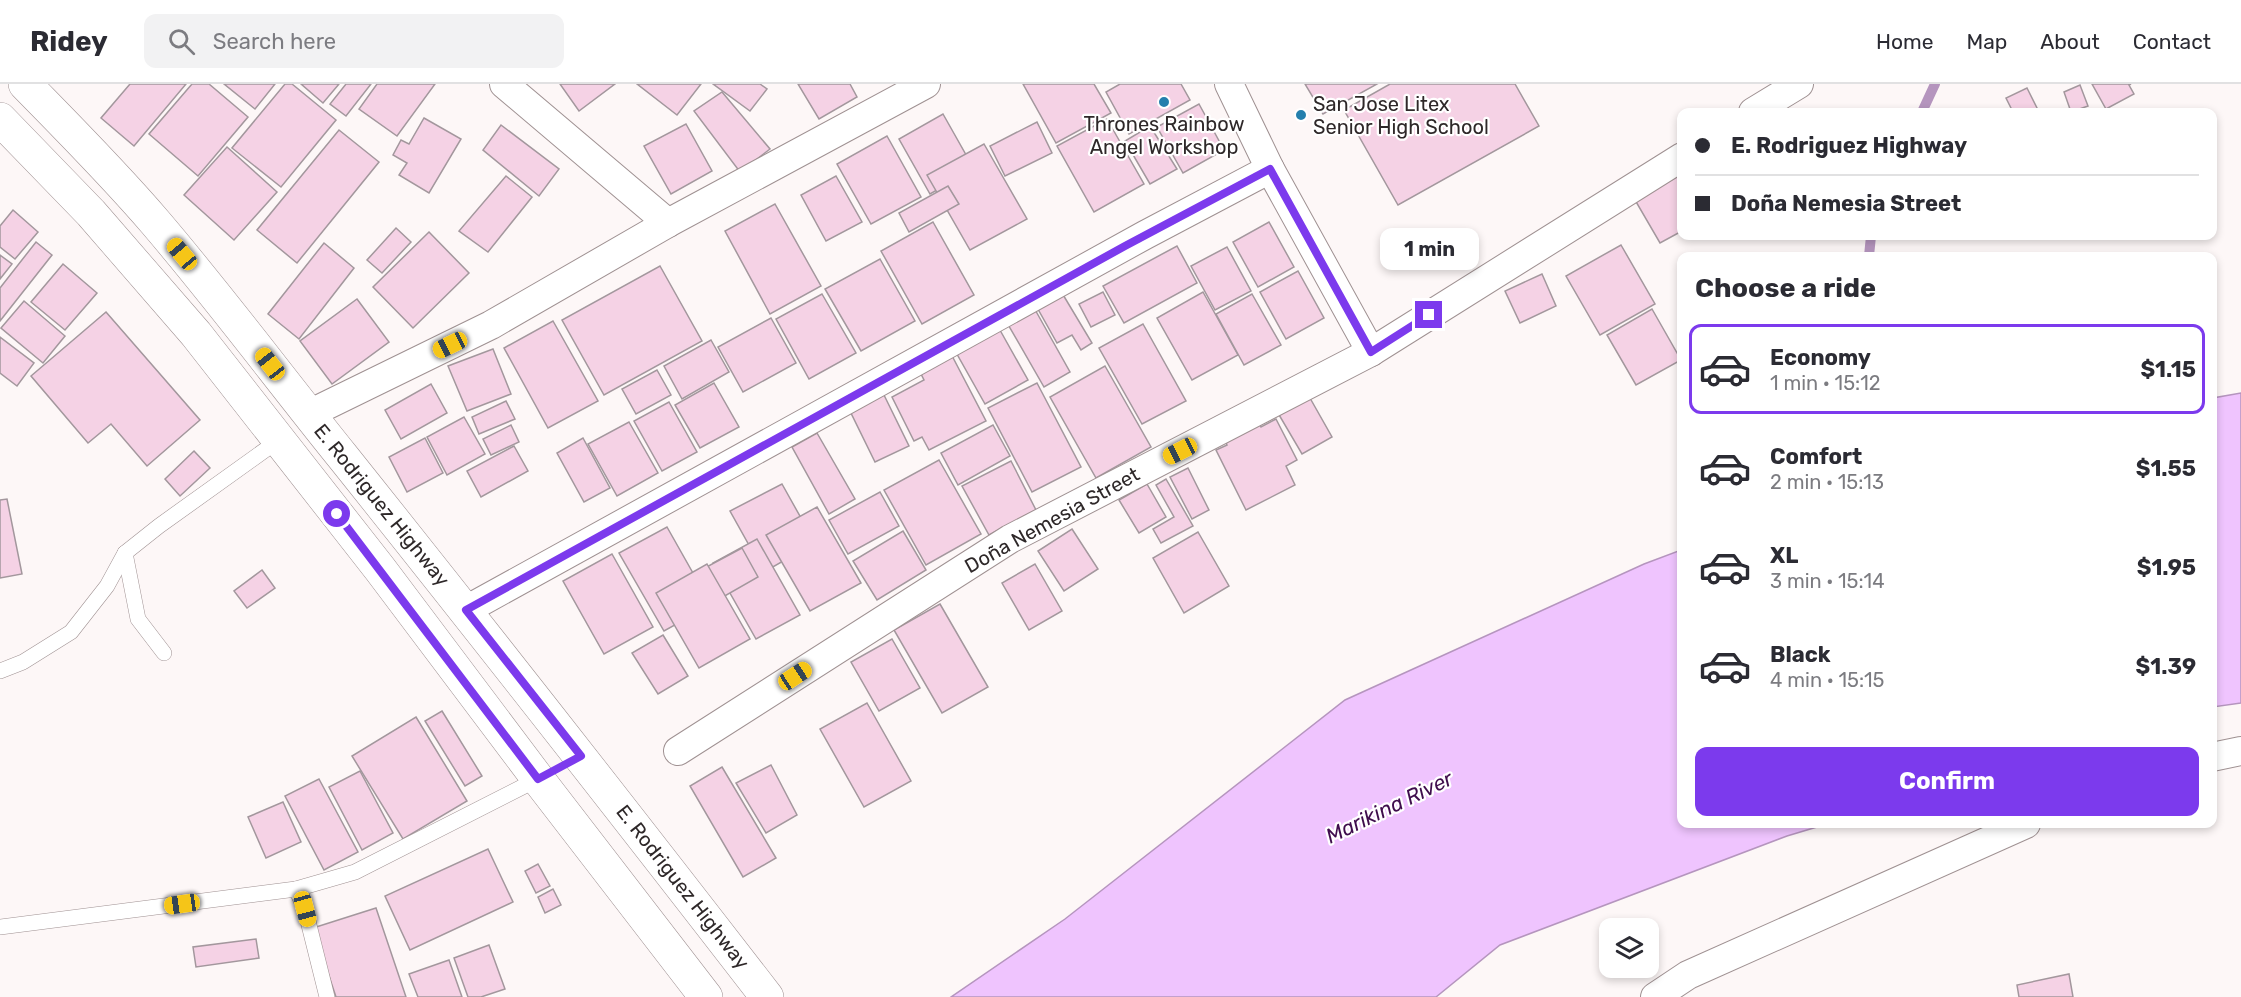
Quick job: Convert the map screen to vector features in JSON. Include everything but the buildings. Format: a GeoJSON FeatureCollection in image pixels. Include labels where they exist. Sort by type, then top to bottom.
{"type":"FeatureCollection","features":[{"type":"Feature","properties":{"kind":"main road","name":"E. Rodriguez Highway"},"geometry":{"type":"LineString","coordinates":[[25,84],[74,133],[153,219],[225,307],[581,756],[767,997]]}},
{"type":"Feature","properties":{"kind":"main road","name":"E. Rodriguez Highway"},"geometry":{"type":"LineString","coordinates":[[0,119],[91,213],[196,334],[380,569],[706,997]]}},
{"type":"Feature","properties":{"kind":"main road"},"geometry":{"type":"LineString","coordinates":[[196,334],[225,307]]}},
{"type":"Feature","properties":{"kind":"main road"},"geometry":{"type":"LineString","coordinates":[[538,779],[581,756]]}},
{"type":"Feature","properties":{"kind":"street"},"geometry":{"type":"LineString","coordinates":[[504,84],[668,223]]}},
{"type":"Feature","properties":{"kind":"street"},"geometry":{"type":"LineString","coordinates":[[309,414],[491,325],[668,223],[926,84]]}},
{"type":"Feature","properties":{"kind":"street"},"geometry":{"type":"LineString","coordinates":[[1229,84],[1270,169],[1371,352]]}},
{"type":"Feature","properties":{"kind":"street"},"geometry":{"type":"LineString","coordinates":[[1760,108],[1799,84]]}},
{"type":"Feature","properties":{"kind":"street","name":"Doña Nemesia Street"},"geometry":{"type":"LineString","coordinates":[[678,751],[1010,539],[1371,352],[1677,161]]}},
{"type":"Feature","properties":{"kind":"street"},"geometry":{"type":"LineString","coordinates":[[466,610],[1145,235],[1270,169]]}},
{"type":"Feature","properties":{"kind":"street"},"geometry":{"type":"LineString","coordinates":[[2217,756],[2241,751]]}},
{"type":"Feature","properties":{"kind":"street"},"geometry":{"type":"LineString","coordinates":[[1655,997],[1688,975],[2017,828]]}},
{"type":"Feature","properties":{"kind":"lane"},"geometry":{"type":"LineString","coordinates":[[0,672],[23,662],[71,632],[107,586],[125,554],[159,526],[279,440]]}},
{"type":"Feature","properties":{"kind":"lane"},"geometry":{"type":"LineString","coordinates":[[125,554],[138,619],[164,653]]}},
{"type":"Feature","properties":{"kind":"lane"},"geometry":{"type":"LineString","coordinates":[[0,927],[296,889],[356,872],[538,779]]}},
{"type":"Feature","properties":{"kind":"lane"},"geometry":{"type":"LineString","coordinates":[[296,889],[305,909],[327,997]]}},
{"type":"Feature","properties":{"kind":"water"},"geometry":{"type":"Polygon","coordinates":[[[2241,393],[2241,703],[2217,706],[2217,397],[2241,393]]]}},
{"type":"Feature","properties":{"kind":"water","name":"Marikina River"},"geometry":{"type":"Polygon","coordinates":[[[1677,552],[1677,828],[1814,828],[1787,836],[1500,945],[1436,997],[951,997],[1065,919],[1345,700],[1644,564],[1677,552]]]}},
{"type":"Feature","properties":{"kind":"waterway"},"geometry":{"type":"LineString","coordinates":[[1924,108],[1935,84]]}},
{"type":"Feature","properties":{"kind":"waterway"},"geometry":{"type":"LineString","coordinates":[[1869,252],[1871,240]]}},
{"type":"Feature","properties":{"kind":"place","name":"Thrones Rainbow Angel Workshop"},"geometry":{"type":"Point","coordinates":[1164,102]}},
{"type":"Feature","properties":{"kind":"place","name":"San Jose Litex Senior High School"},"geometry":{"type":"Point","coordinates":[1301,115]}},
{"type":"Feature","properties":{"kind":"route"},"geometry":{"type":"LineString","coordinates":[[337,514],[538,779],[581,756],[466,610],[1125,246],[1270,169],[1371,352],[1429,315]]}}]}
